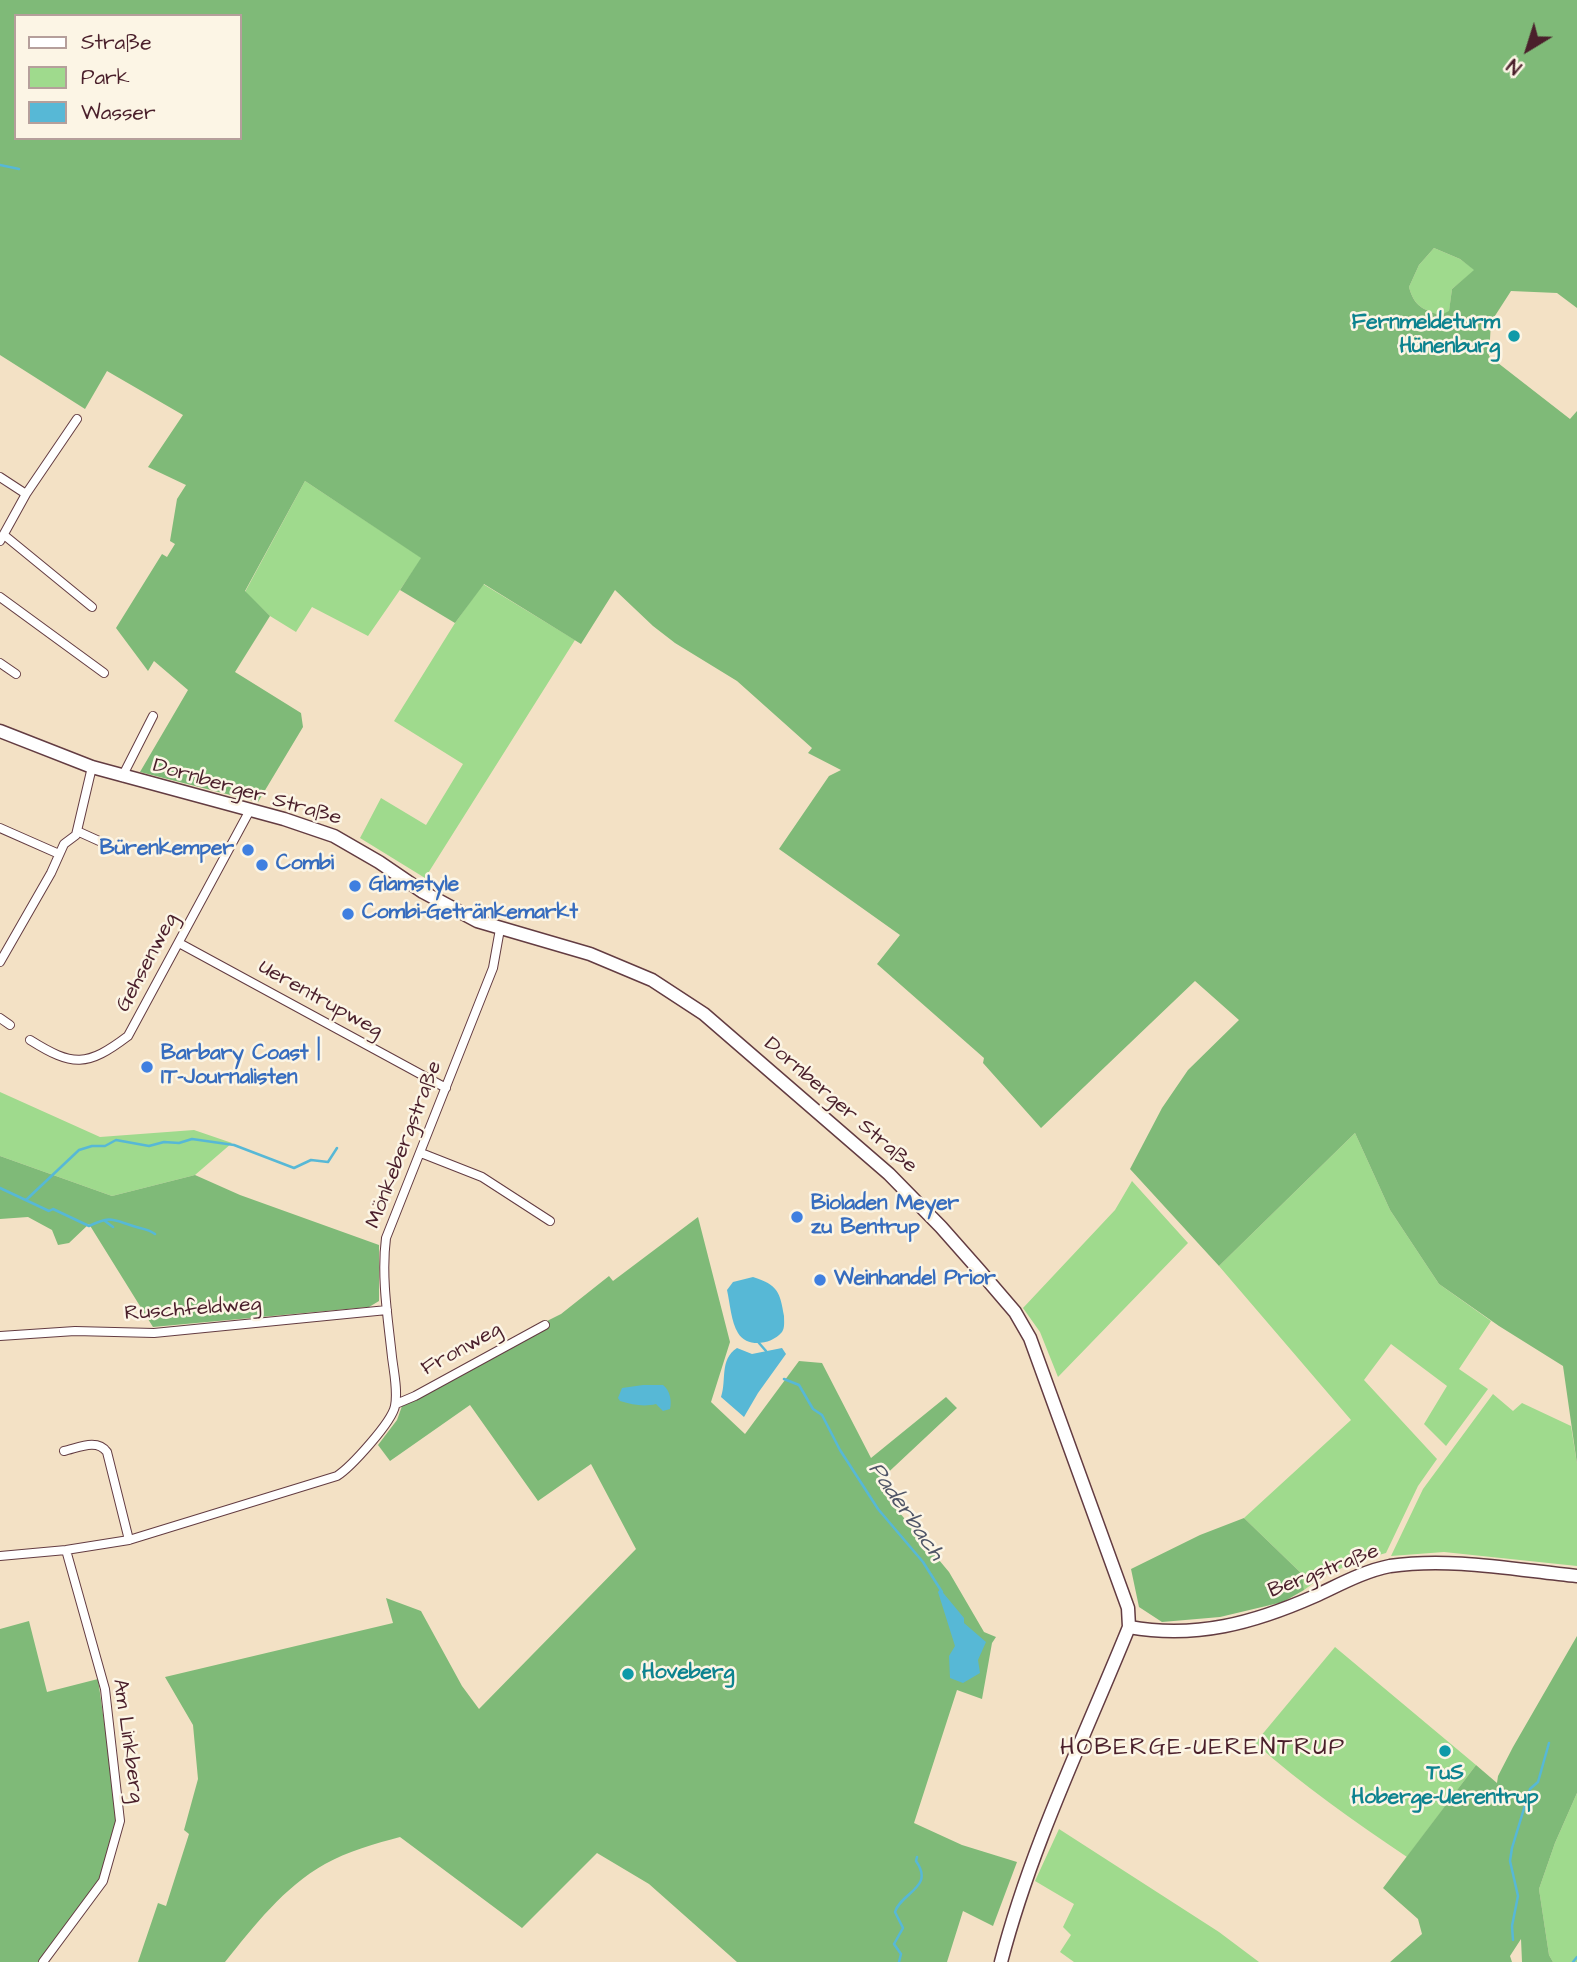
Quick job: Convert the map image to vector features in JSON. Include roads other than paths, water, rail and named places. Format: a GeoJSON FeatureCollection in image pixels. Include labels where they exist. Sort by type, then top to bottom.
{"type":"FeatureCollection","features":[{"type":"Feature","properties":{"kind":"main road","name":"Dornberger Straße"},"geometry":{"type":"LineString","coordinates":[[0,731],[122,777],[250,810],[341,839],[434,898],[477,921],[625,967],[683,999],[704,1014],[889,1174],[942,1227],[1014,1312],[1030,1338],[1128,1608],[1129,1627]]}},
{"type":"Feature","properties":{"kind":"main road","name":"Bergstraße"},"geometry":{"type":"LineString","coordinates":[[1129,1627],[1177,1633],[1232,1625],[1296,1604],[1367,1573],[1388,1567],[1451,1563],[1577,1576]]}},
{"type":"Feature","properties":{"kind":"main road"},"geometry":{"type":"LineString","coordinates":[[1001,1962],[1012,1917],[1034,1856],[1129,1627]]}},
{"type":"Feature","properties":{"kind":"street"},"geometry":{"type":"LineString","coordinates":[[77,419],[26,494],[2,538],[92,607]]}},
{"type":"Feature","properties":{"kind":"street"},"geometry":{"type":"LineString","coordinates":[[0,477],[26,494]]}},
{"type":"Feature","properties":{"kind":"street"},"geometry":{"type":"LineString","coordinates":[[0,597],[104,673]]}},
{"type":"Feature","properties":{"kind":"street"},"geometry":{"type":"LineString","coordinates":[[0,663],[16,674]]}},
{"type":"Feature","properties":{"kind":"street","name":"Dornberger Straße"},"geometry":{"type":"LineString","coordinates":[[122,777],[153,716]]}},
{"type":"Feature","properties":{"kind":"street"},"geometry":{"type":"LineString","coordinates":[[0,962],[51,873],[64,844],[77,831],[92,767]]}},
{"type":"Feature","properties":{"kind":"street","name":"Gehsenweg"},"geometry":{"type":"LineString","coordinates":[[30,1040],[60,1058],[75,1061],[109,1051],[128,1036],[250,810]]}},
{"type":"Feature","properties":{"kind":"street"},"geometry":{"type":"LineString","coordinates":[[0,828],[59,854]]}},
{"type":"Feature","properties":{"kind":"street"},"geometry":{"type":"LineString","coordinates":[[77,831],[108,845]]}},
{"type":"Feature","properties":{"kind":"street","name":"Mönkebergstraße"},"geometry":{"type":"LineString","coordinates":[[396,1404],[387,1310],[384,1251],[386,1238],[493,968],[500,929]]}},
{"type":"Feature","properties":{"kind":"street","name":"Uerentrupweg"},"geometry":{"type":"LineString","coordinates":[[179,943],[446,1088]]}},
{"type":"Feature","properties":{"kind":"street"},"geometry":{"type":"LineString","coordinates":[[0,1018],[10,1025]]}},
{"type":"Feature","properties":{"kind":"street"},"geometry":{"type":"LineString","coordinates":[[421,1153],[482,1177],[550,1221]]}},
{"type":"Feature","properties":{"kind":"street","name":"Ruschfeldweg"},"geometry":{"type":"LineString","coordinates":[[0,1336],[75,1332],[175,1332],[387,1310]]}},
{"type":"Feature","properties":{"kind":"street","name":"Fronweg"},"geometry":{"type":"LineString","coordinates":[[396,1404],[545,1325]]}},
{"type":"Feature","properties":{"kind":"street"},"geometry":{"type":"LineString","coordinates":[[0,1556],[66,1550],[129,1540],[337,1476],[349,1468],[393,1414],[396,1404]]}},
{"type":"Feature","properties":{"kind":"street"},"geometry":{"type":"LineString","coordinates":[[64,1451],[96,1444],[107,1452],[129,1540]]}},
{"type":"Feature","properties":{"kind":"street","name":"Am Linkberg"},"geometry":{"type":"LineString","coordinates":[[43,1962],[103,1881],[120,1821],[105,1689],[66,1550]]}},
{"type":"Feature","properties":{"kind":"water"},"geometry":{"type":"Polygon","coordinates":[[[753,1277],[773,1287],[781,1301],[784,1316],[782,1332],[766,1342],[753,1343],[742,1338],[732,1318],[727,1290],[733,1282],[753,1277]]]}},
{"type":"Feature","properties":{"kind":"water"},"geometry":{"type":"Polygon","coordinates":[[[737,1348],[752,1354],[782,1348],[786,1354],[744,1417],[721,1397],[726,1364],[731,1353],[737,1348]]]}},
{"type":"Feature","properties":{"kind":"water"},"geometry":{"type":"Polygon","coordinates":[[[663,1385],[670,1396],[670,1409],[663,1411],[656,1404],[634,1404],[620,1401],[618,1398],[622,1388],[663,1385]]]}},
{"type":"Feature","properties":{"kind":"water"},"geometry":{"type":"Polygon","coordinates":[[[940,1589],[964,1618],[964,1623],[986,1642],[978,1660],[980,1673],[963,1683],[950,1678],[949,1656],[955,1646],[938,1592],[940,1589]]]}},
{"type":"Feature","properties":{"kind":"waterway"},"geometry":{"type":"LineString","coordinates":[[0,165],[19,169]]}},
{"type":"Feature","properties":{"kind":"waterway"},"geometry":{"type":"LineString","coordinates":[[26,1200],[79,1150],[105,1146],[116,1140],[149,1146],[192,1139],[234,1145],[294,1168],[311,1160],[328,1162],[337,1148]]}},
{"type":"Feature","properties":{"kind":"waterway"},"geometry":{"type":"LineString","coordinates":[[0,1188],[89,1226],[111,1220],[155,1234]]}},
{"type":"Feature","properties":{"kind":"waterway"},"geometry":{"type":"LineString","coordinates":[[105,1221],[113,1227]]}},
{"type":"Feature","properties":{"kind":"waterway","name":"Paderbach"},"geometry":{"type":"LineString","coordinates":[[759,1343],[766,1351]]}},
{"type":"Feature","properties":{"kind":"waterway","name":"Paderbach"},"geometry":{"type":"LineString","coordinates":[[784,1379],[799,1385],[813,1409],[822,1415],[840,1450],[878,1509],[923,1562],[942,1592]]}},
{"type":"Feature","properties":{"kind":"waterway"},"geometry":{"type":"LineString","coordinates":[[1513,1940],[1512,1926],[1518,1896],[1510,1861],[1512,1848],[1530,1789],[1538,1782],[1549,1743]]}},
{"type":"Feature","properties":{"kind":"waterway","name":"Paderbach"},"geometry":{"type":"LineString","coordinates":[[899,1962],[901,1954],[894,1944],[903,1928],[895,1912],[922,1878],[917,1857]]}},
{"type":"Feature","properties":{"kind":"waterway"},"geometry":{"type":"LineString","coordinates":[[1573,1962],[1577,1957]]}},
{"type":"Feature","properties":{"kind":"place","name":"Fernmeldeturm Hünenburg"},"geometry":{"type":"Point","coordinates":[1514,336]}},
{"type":"Feature","properties":{"kind":"place","name":"Bürenkemper"},"geometry":{"type":"Point","coordinates":[248,850]}},
{"type":"Feature","properties":{"kind":"place","name":"Combi"},"geometry":{"type":"Point","coordinates":[262,865]}},
{"type":"Feature","properties":{"kind":"place","name":"Glamstyle"},"geometry":{"type":"Point","coordinates":[355,886]}},
{"type":"Feature","properties":{"kind":"place","name":"Combi-Getränkemarkt"},"geometry":{"type":"Point","coordinates":[348,914]}},
{"type":"Feature","properties":{"kind":"place","name":"Barbary Coast | IT-Journalisten"},"geometry":{"type":"Point","coordinates":[147,1067]}},
{"type":"Feature","properties":{"kind":"place","name":"Bioladen Meyer zu Bentrup"},"geometry":{"type":"Point","coordinates":[797,1217]}},
{"type":"Feature","properties":{"kind":"place","name":"Weinhandel Prior"},"geometry":{"type":"Point","coordinates":[820,1280]}},
{"type":"Feature","properties":{"kind":"place","name":"Hoveberg"},"geometry":{"type":"Point","coordinates":[628,1674]}},
{"type":"Feature","properties":{"kind":"place","name":"TuS Hoberge-Uerentrup"},"geometry":{"type":"Point","coordinates":[1445,1751]}},
{"type":"Feature","properties":{"kind":"district","name":"HOBERGE-UERENTRUP"},"geometry":{"type":"Point","coordinates":[1203,1749]}}]}
